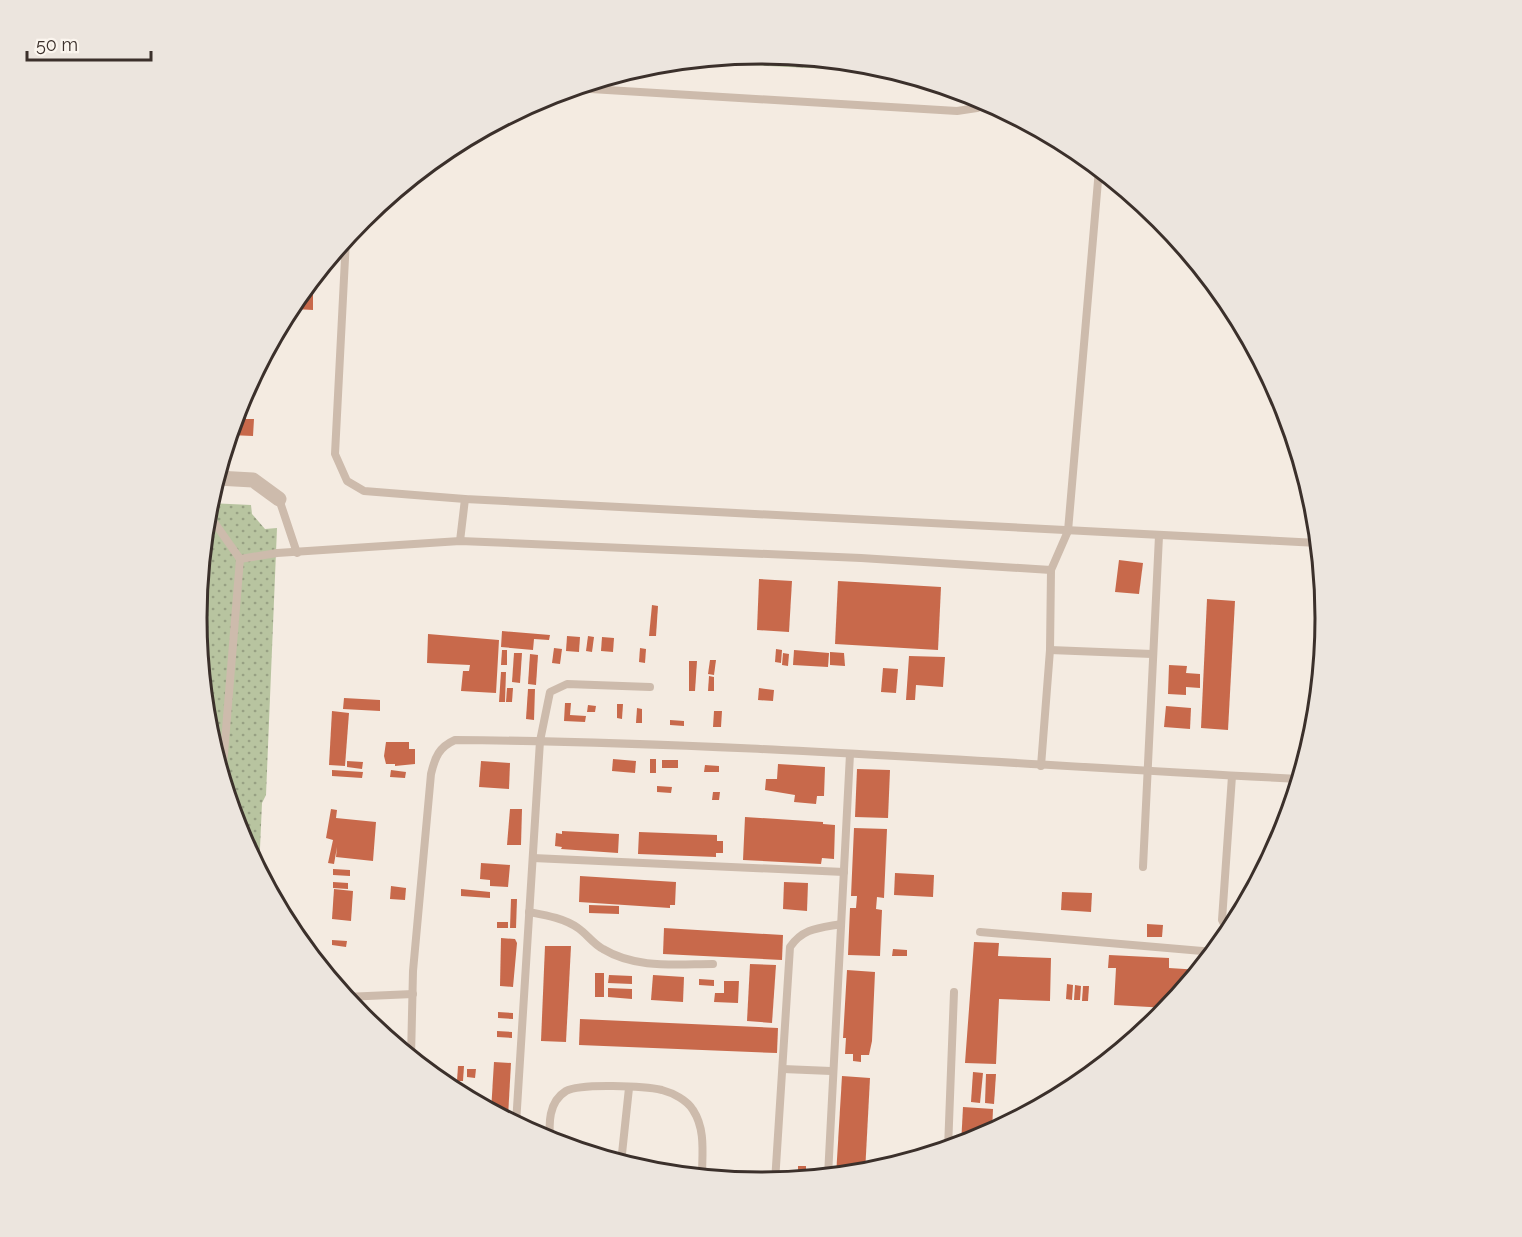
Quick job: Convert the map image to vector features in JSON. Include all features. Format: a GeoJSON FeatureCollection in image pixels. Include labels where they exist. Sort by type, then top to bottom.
{"type":"FeatureCollection","features":[{"type":"Feature","properties":{"kind":"street"},"geometry":{"type":"LineString","coordinates":[[225,478],[253,480],[279,499]]}},
{"type":"Feature","properties":{"kind":"lane"},"geometry":{"type":"LineString","coordinates":[[598,89],[957,111],[976,108]]}},
{"type":"Feature","properties":{"kind":"lane"},"geometry":{"type":"LineString","coordinates":[[1041,766],[1050,650],[1051,570],[1068,531],[1099,180]]}},
{"type":"Feature","properties":{"kind":"lane"},"geometry":{"type":"LineString","coordinates":[[345,252],[335,454],[344,478],[364,491],[465,499],[1309,543]]}},
{"type":"Feature","properties":{"kind":"lane"},"geometry":{"type":"LineString","coordinates":[[279,499],[297,553]]}},
{"type":"Feature","properties":{"kind":"lane"},"geometry":{"type":"LineString","coordinates":[[460,541],[465,499]]}},
{"type":"Feature","properties":{"kind":"lane"},"geometry":{"type":"LineString","coordinates":[[216,524],[240,559],[224,753]]}},
{"type":"Feature","properties":{"kind":"lane"},"geometry":{"type":"LineString","coordinates":[[1143,867],[1152,654],[1160,536]]}},
{"type":"Feature","properties":{"kind":"lane"},"geometry":{"type":"LineString","coordinates":[[240,559],[277,553],[460,541],[861,558],[1051,570]]}},
{"type":"Feature","properties":{"kind":"lane"},"geometry":{"type":"LineString","coordinates":[[1050,650],[1152,654]]}},
{"type":"Feature","properties":{"kind":"lane"},"geometry":{"type":"LineString","coordinates":[[517,1115],[540,741],[550,692],[559,686],[650,687]]}},
{"type":"Feature","properties":{"kind":"lane"},"geometry":{"type":"LineString","coordinates":[[411,1048],[423,855],[435,757],[445,745],[455,740],[540,741],[850,754],[1291,779]]}},
{"type":"Feature","properties":{"kind":"lane"},"geometry":{"type":"LineString","coordinates":[[828,1168],[831,1071],[850,754]]}},
{"type":"Feature","properties":{"kind":"lane"},"geometry":{"type":"LineString","coordinates":[[1224,924],[1232,776]]}},
{"type":"Feature","properties":{"kind":"lane"},"geometry":{"type":"LineString","coordinates":[[533,858],[844,872]]}},
{"type":"Feature","properties":{"kind":"lane"},"geometry":{"type":"LineString","coordinates":[[529,912],[558,918],[578,928],[603,949],[630,961],[656,964],[713,964]]}},
{"type":"Feature","properties":{"kind":"lane"},"geometry":{"type":"LineString","coordinates":[[776,1172],[790,947],[798,936],[807,930],[841,924]]}},
{"type":"Feature","properties":{"kind":"lane"},"geometry":{"type":"LineString","coordinates":[[980,932],[1204,951]]}},
{"type":"Feature","properties":{"kind":"lane"},"geometry":{"type":"LineString","coordinates":[[948,1139],[954,992]]}},
{"type":"Feature","properties":{"kind":"lane"},"geometry":{"type":"LineString","coordinates":[[356,997],[413,994]]}},
{"type":"Feature","properties":{"kind":"lane"},"geometry":{"type":"LineString","coordinates":[[783,1069],[831,1071]]}},
{"type":"Feature","properties":{"kind":"lane"},"geometry":{"type":"LineString","coordinates":[[550,1131],[551,1110],[566,1091],[584,1087],[661,1090],[676,1095],[692,1107],[702,1128],[702,1169]]}},
{"type":"Feature","properties":{"kind":"lane"},"geometry":{"type":"LineString","coordinates":[[622,1155],[629,1088]]}},
{"type":"Feature","properties":{"kind":"green space"},"geometry":{"type":"Polygon","coordinates":[[[761,64],[834,69],[745,65],[761,64]]]}},
{"type":"Feature","properties":{"kind":"green space"},"geometry":{"type":"Polygon","coordinates":[[[219,503],[251,505],[252,514],[265,529],[277,528],[266,795],[262,803],[260,855],[236,797],[218,727],[212,691],[208,655],[208,582],[219,503]]]}},
{"type":"Feature","properties":{"kind":"building"},"geometry":{"type":"Polygon","coordinates":[[[312,294],[313,294],[313,310],[301,309],[312,294]]]}},
{"type":"Feature","properties":{"kind":"building"},"geometry":{"type":"Polygon","coordinates":[[[246,414],[246,419],[254,419],[253,436],[238,435],[246,414]]]}},
{"type":"Feature","properties":{"kind":"building"},"geometry":{"type":"Polygon","coordinates":[[[1119,560],[1143,563],[1139,594],[1115,592],[1119,560]]]}},
{"type":"Feature","properties":{"kind":"building"},"geometry":{"type":"Polygon","coordinates":[[[759,579],[792,581],[789,632],[757,630],[759,579]]]}},
{"type":"Feature","properties":{"kind":"building"},"geometry":{"type":"Polygon","coordinates":[[[838,581],[941,587],[938,650],[835,644],[838,581]]]}},
{"type":"Feature","properties":{"kind":"building"},"geometry":{"type":"Polygon","coordinates":[[[1207,599],[1235,601],[1228,730],[1201,728],[1207,599]]]}},
{"type":"Feature","properties":{"kind":"building"},"geometry":{"type":"Polygon","coordinates":[[[652,605],[658,606],[656,636],[649,636],[652,605]]]}},
{"type":"Feature","properties":{"kind":"building"},"geometry":{"type":"Polygon","coordinates":[[[502,631],[550,635],[549,640],[534,639],[533,650],[501,647],[502,631]]]}},
{"type":"Feature","properties":{"kind":"building"},"geometry":{"type":"Polygon","coordinates":[[[428,634],[499,640],[496,693],[461,691],[463,671],[469,671],[470,665],[427,663],[428,634]]]}},
{"type":"Feature","properties":{"kind":"building"},"geometry":{"type":"Polygon","coordinates":[[[567,636],[580,637],[579,652],[566,651],[567,636]]]}},
{"type":"Feature","properties":{"kind":"building"},"geometry":{"type":"Polygon","coordinates":[[[588,636],[594,637],[592,652],[586,651],[588,636]]]}},
{"type":"Feature","properties":{"kind":"building"},"geometry":{"type":"Polygon","coordinates":[[[602,637],[614,638],[613,652],[601,651],[602,637]]]}},
{"type":"Feature","properties":{"kind":"building"},"geometry":{"type":"Polygon","coordinates":[[[554,648],[562,649],[560,664],[552,663],[554,648]]]}},
{"type":"Feature","properties":{"kind":"building"},"geometry":{"type":"Polygon","coordinates":[[[640,648],[646,649],[645,663],[639,662],[640,648]]]}},
{"type":"Feature","properties":{"kind":"building"},"geometry":{"type":"Polygon","coordinates":[[[776,649],[782,650],[781,663],[775,662],[776,649]]]}},
{"type":"Feature","properties":{"kind":"building"},"geometry":{"type":"Polygon","coordinates":[[[502,650],[507,650],[507,665],[501,665],[502,650]]]}},
{"type":"Feature","properties":{"kind":"building"},"geometry":{"type":"Polygon","coordinates":[[[794,650],[829,653],[828,667],[793,665],[794,650]]]}},
{"type":"Feature","properties":{"kind":"building"},"geometry":{"type":"Polygon","coordinates":[[[830,652],[844,653],[845,666],[830,665],[830,652]]]}},
{"type":"Feature","properties":{"kind":"building"},"geometry":{"type":"Polygon","coordinates":[[[514,653],[522,653],[520,683],[512,682],[514,653]]]}},
{"type":"Feature","properties":{"kind":"building"},"geometry":{"type":"Polygon","coordinates":[[[783,653],[789,654],[788,666],[782,665],[783,653]]]}},
{"type":"Feature","properties":{"kind":"building"},"geometry":{"type":"Polygon","coordinates":[[[530,654],[538,655],[536,685],[528,684],[530,654]]]}},
{"type":"Feature","properties":{"kind":"building"},"geometry":{"type":"Polygon","coordinates":[[[909,656],[945,657],[943,687],[916,685],[915,700],[906,700],[909,656]]]}},
{"type":"Feature","properties":{"kind":"building"},"geometry":{"type":"Polygon","coordinates":[[[710,660],[716,660],[714,675],[708,674],[710,660]]]}},
{"type":"Feature","properties":{"kind":"building"},"geometry":{"type":"Polygon","coordinates":[[[689,661],[697,661],[695,691],[689,691],[689,661]]]}},
{"type":"Feature","properties":{"kind":"building"},"geometry":{"type":"Polygon","coordinates":[[[1169,665],[1187,666],[1186,673],[1200,674],[1200,688],[1186,687],[1186,695],[1168,694],[1169,665]]]}},
{"type":"Feature","properties":{"kind":"building"},"geometry":{"type":"Polygon","coordinates":[[[883,668],[898,669],[896,693],[881,692],[883,668]]]}},
{"type":"Feature","properties":{"kind":"building"},"geometry":{"type":"Polygon","coordinates":[[[501,672],[506,672],[505,702],[499,702],[501,672]]]}},
{"type":"Feature","properties":{"kind":"building"},"geometry":{"type":"Polygon","coordinates":[[[709,676],[714,677],[714,691],[708,691],[709,676]]]}},
{"type":"Feature","properties":{"kind":"building"},"geometry":{"type":"Polygon","coordinates":[[[507,688],[513,688],[512,702],[506,702],[507,688]]]}},
{"type":"Feature","properties":{"kind":"building"},"geometry":{"type":"Polygon","coordinates":[[[759,688],[774,690],[773,701],[758,700],[759,688]]]}},
{"type":"Feature","properties":{"kind":"building"},"geometry":{"type":"Polygon","coordinates":[[[528,689],[535,689],[534,720],[526,719],[528,689]]]}},
{"type":"Feature","properties":{"kind":"building"},"geometry":{"type":"Polygon","coordinates":[[[344,698],[380,700],[380,711],[343,709],[344,698]]]}},
{"type":"Feature","properties":{"kind":"building"},"geometry":{"type":"Polygon","coordinates":[[[565,703],[571,703],[570,715],[586,716],[585,722],[564,721],[565,703]]]}},
{"type":"Feature","properties":{"kind":"building"},"geometry":{"type":"Polygon","coordinates":[[[617,704],[623,704],[622,719],[617,718],[617,704]]]}},
{"type":"Feature","properties":{"kind":"building"},"geometry":{"type":"Polygon","coordinates":[[[588,705],[596,706],[595,712],[587,712],[588,705]]]}},
{"type":"Feature","properties":{"kind":"building"},"geometry":{"type":"Polygon","coordinates":[[[1166,706],[1191,708],[1190,729],[1164,727],[1166,706]]]}},
{"type":"Feature","properties":{"kind":"building"},"geometry":{"type":"Polygon","coordinates":[[[637,708],[642,709],[642,723],[636,723],[637,708]]]}},
{"type":"Feature","properties":{"kind":"building"},"geometry":{"type":"Polygon","coordinates":[[[332,711],[349,713],[345,766],[329,765],[332,711]]]}},
{"type":"Feature","properties":{"kind":"building"},"geometry":{"type":"Polygon","coordinates":[[[714,711],[722,711],[721,727],[713,727],[714,711]]]}},
{"type":"Feature","properties":{"kind":"building"},"geometry":{"type":"Polygon","coordinates":[[[670,720],[684,721],[684,726],[670,725],[670,720]]]}},
{"type":"Feature","properties":{"kind":"building"},"geometry":{"type":"Polygon","coordinates":[[[386,742],[409,742],[409,749],[415,749],[415,764],[395,766],[395,764],[386,764],[384,756],[386,742]]]}},
{"type":"Feature","properties":{"kind":"building"},"geometry":{"type":"Polygon","coordinates":[[[613,759],[636,761],[635,773],[612,771],[613,759]]]}},
{"type":"Feature","properties":{"kind":"building"},"geometry":{"type":"Polygon","coordinates":[[[650,759],[656,759],[656,773],[650,773],[650,759]]]}},
{"type":"Feature","properties":{"kind":"building"},"geometry":{"type":"Polygon","coordinates":[[[662,760],[678,760],[678,768],[662,768],[662,760]]]}},
{"type":"Feature","properties":{"kind":"building"},"geometry":{"type":"Polygon","coordinates":[[[347,761],[363,762],[362,769],[347,767],[347,761]]]}},
{"type":"Feature","properties":{"kind":"building"},"geometry":{"type":"Polygon","coordinates":[[[481,761],[510,763],[509,789],[479,787],[481,761]]]}},
{"type":"Feature","properties":{"kind":"building"},"geometry":{"type":"Polygon","coordinates":[[[778,764],[825,767],[824,796],[817,796],[816,804],[794,802],[795,795],[765,790],[766,779],[777,779],[778,764]]]}},
{"type":"Feature","properties":{"kind":"building"},"geometry":{"type":"Polygon","coordinates":[[[705,765],[719,766],[719,772],[704,772],[705,765]]]}},
{"type":"Feature","properties":{"kind":"building"},"geometry":{"type":"Polygon","coordinates":[[[857,769],[890,770],[888,818],[855,817],[857,769]]]}},
{"type":"Feature","properties":{"kind":"building"},"geometry":{"type":"Polygon","coordinates":[[[332,770],[363,772],[362,778],[332,776],[332,770]]]}},
{"type":"Feature","properties":{"kind":"building"},"geometry":{"type":"Polygon","coordinates":[[[391,770],[406,772],[405,778],[390,777],[391,770]]]}},
{"type":"Feature","properties":{"kind":"building"},"geometry":{"type":"Polygon","coordinates":[[[657,786],[672,787],[671,793],[657,792],[657,786]]]}},
{"type":"Feature","properties":{"kind":"building"},"geometry":{"type":"Polygon","coordinates":[[[713,792],[720,792],[719,800],[712,800],[713,792]]]}},
{"type":"Feature","properties":{"kind":"building"},"geometry":{"type":"Polygon","coordinates":[[[331,809],[337,810],[336,818],[376,822],[373,861],[336,857],[337,847],[334,864],[328,863],[333,840],[326,838],[331,809]]]}},
{"type":"Feature","properties":{"kind":"building"},"geometry":{"type":"Polygon","coordinates":[[[510,809],[522,809],[521,845],[507,845],[510,809]]]}},
{"type":"Feature","properties":{"kind":"building"},"geometry":{"type":"Polygon","coordinates":[[[745,817],[823,822],[823,824],[835,825],[834,859],[822,858],[821,864],[743,860],[745,817]]]}},
{"type":"Feature","properties":{"kind":"building"},"geometry":{"type":"Polygon","coordinates":[[[854,828],[887,829],[884,898],[877,897],[876,909],[882,910],[880,956],[848,955],[850,908],[856,908],[857,896],[851,896],[854,828]]]}},
{"type":"Feature","properties":{"kind":"building"},"geometry":{"type":"Polygon","coordinates":[[[562,831],[619,834],[618,853],[561,849],[562,847],[555,846],[556,833],[562,834],[562,831]]]}},
{"type":"Feature","properties":{"kind":"building"},"geometry":{"type":"Polygon","coordinates":[[[639,832],[717,835],[717,841],[723,841],[723,853],[716,853],[716,857],[638,854],[639,832]]]}},
{"type":"Feature","properties":{"kind":"building"},"geometry":{"type":"Polygon","coordinates":[[[481,863],[510,865],[508,887],[490,886],[490,880],[480,879],[481,863]]]}},
{"type":"Feature","properties":{"kind":"building"},"geometry":{"type":"Polygon","coordinates":[[[333,869],[350,870],[350,876],[333,875],[333,869]]]}},
{"type":"Feature","properties":{"kind":"building"},"geometry":{"type":"Polygon","coordinates":[[[895,873],[934,875],[933,897],[894,895],[895,873]]]}},
{"type":"Feature","properties":{"kind":"building"},"geometry":{"type":"Polygon","coordinates":[[[580,876],[676,882],[675,905],[670,905],[670,908],[579,902],[580,876]]]}},
{"type":"Feature","properties":{"kind":"building"},"geometry":{"type":"Polygon","coordinates":[[[333,882],[348,883],[348,889],[333,888],[333,882]]]}},
{"type":"Feature","properties":{"kind":"building"},"geometry":{"type":"Polygon","coordinates":[[[784,882],[808,883],[807,911],[783,909],[784,882]]]}},
{"type":"Feature","properties":{"kind":"building"},"geometry":{"type":"Polygon","coordinates":[[[391,886],[406,888],[405,900],[390,899],[391,886]]]}},
{"type":"Feature","properties":{"kind":"building"},"geometry":{"type":"Polygon","coordinates":[[[334,889],[353,891],[351,921],[332,919],[334,889]]]}},
{"type":"Feature","properties":{"kind":"building"},"geometry":{"type":"Polygon","coordinates":[[[461,889],[490,892],[490,898],[461,896],[461,889]]]}},
{"type":"Feature","properties":{"kind":"building"},"geometry":{"type":"Polygon","coordinates":[[[1062,892],[1092,893],[1091,912],[1061,910],[1062,892]]]}},
{"type":"Feature","properties":{"kind":"building"},"geometry":{"type":"Polygon","coordinates":[[[511,899],[517,899],[516,928],[510,928],[511,899]]]}},
{"type":"Feature","properties":{"kind":"building"},"geometry":{"type":"Polygon","coordinates":[[[589,905],[619,906],[619,914],[589,913],[589,905]]]}},
{"type":"Feature","properties":{"kind":"building"},"geometry":{"type":"Polygon","coordinates":[[[497,922],[508,922],[508,928],[497,928],[497,922]]]}},
{"type":"Feature","properties":{"kind":"building"},"geometry":{"type":"Polygon","coordinates":[[[1147,924],[1163,925],[1162,937],[1147,937],[1147,924]]]}},
{"type":"Feature","properties":{"kind":"building"},"geometry":{"type":"Polygon","coordinates":[[[664,928],[783,935],[782,960],[663,954],[664,928]]]}},
{"type":"Feature","properties":{"kind":"building"},"geometry":{"type":"Polygon","coordinates":[[[501,938],[515,939],[517,943],[513,987],[500,986],[501,938]]]}},
{"type":"Feature","properties":{"kind":"building"},"geometry":{"type":"Polygon","coordinates":[[[332,940],[347,941],[346,947],[332,945],[332,940]]]}},
{"type":"Feature","properties":{"kind":"building"},"geometry":{"type":"Polygon","coordinates":[[[974,942],[999,943],[998,956],[1051,958],[1050,1001],[999,999],[996,1064],[965,1063],[974,942]]]}},
{"type":"Feature","properties":{"kind":"building"},"geometry":{"type":"Polygon","coordinates":[[[545,946],[571,946],[566,1042],[541,1041],[545,946]]]}},
{"type":"Feature","properties":{"kind":"building"},"geometry":{"type":"Polygon","coordinates":[[[893,949],[907,950],[907,956],[892,956],[893,949]]]}},
{"type":"Feature","properties":{"kind":"building"},"geometry":{"type":"Polygon","coordinates":[[[1109,955],[1169,958],[1169,968],[1190,969],[1156,1007],[1114,1005],[1116,968],[1108,968],[1109,955]]]}},
{"type":"Feature","properties":{"kind":"building"},"geometry":{"type":"Polygon","coordinates":[[[750,964],[776,965],[772,1023],[747,1021],[750,964]]]}},
{"type":"Feature","properties":{"kind":"building"},"geometry":{"type":"Polygon","coordinates":[[[847,970],[875,972],[872,1041],[869,1055],[861,1055],[861,1062],[853,1061],[853,1054],[845,1054],[846,1038],[843,1038],[847,970]]]}},
{"type":"Feature","properties":{"kind":"building"},"geometry":{"type":"Polygon","coordinates":[[[595,973],[604,973],[604,997],[595,997],[595,973]]]}},
{"type":"Feature","properties":{"kind":"building"},"geometry":{"type":"Polygon","coordinates":[[[609,975],[632,976],[632,984],[608,983],[609,975]]]}},
{"type":"Feature","properties":{"kind":"building"},"geometry":{"type":"Polygon","coordinates":[[[653,975],[684,977],[683,1002],[651,1000],[653,975]]]}},
{"type":"Feature","properties":{"kind":"building"},"geometry":{"type":"Polygon","coordinates":[[[699,979],[714,980],[714,986],[699,985],[699,979]]]}},
{"type":"Feature","properties":{"kind":"building"},"geometry":{"type":"Polygon","coordinates":[[[724,981],[739,981],[738,1003],[714,1002],[715,993],[724,993],[724,981]]]}},
{"type":"Feature","properties":{"kind":"building"},"geometry":{"type":"Polygon","coordinates":[[[1067,984],[1073,985],[1072,1000],[1066,999],[1067,984]]]}},
{"type":"Feature","properties":{"kind":"building"},"geometry":{"type":"Polygon","coordinates":[[[1075,985],[1081,986],[1080,1000],[1074,1000],[1075,985]]]}},
{"type":"Feature","properties":{"kind":"building"},"geometry":{"type":"Polygon","coordinates":[[[1083,986],[1089,986],[1088,1001],[1082,1001],[1083,986]]]}},
{"type":"Feature","properties":{"kind":"building"},"geometry":{"type":"Polygon","coordinates":[[[608,988],[632,989],[632,999],[608,997],[608,988]]]}},
{"type":"Feature","properties":{"kind":"building"},"geometry":{"type":"Polygon","coordinates":[[[498,1012],[513,1013],[513,1019],[498,1018],[498,1012]]]}},
{"type":"Feature","properties":{"kind":"building"},"geometry":{"type":"Polygon","coordinates":[[[580,1019],[778,1028],[777,1053],[579,1045],[580,1019]]]}},
{"type":"Feature","properties":{"kind":"building"},"geometry":{"type":"Polygon","coordinates":[[[497,1031],[512,1032],[512,1038],[497,1037],[497,1031]]]}},
{"type":"Feature","properties":{"kind":"building"},"geometry":{"type":"Polygon","coordinates":[[[494,1062],[511,1063],[508,1111],[492,1102],[494,1062]]]}},
{"type":"Feature","properties":{"kind":"building"},"geometry":{"type":"Polygon","coordinates":[[[458,1066],[464,1066],[463,1081],[457,1081],[458,1066]]]}},
{"type":"Feature","properties":{"kind":"building"},"geometry":{"type":"Polygon","coordinates":[[[467,1069],[476,1069],[475,1078],[467,1077],[467,1069]]]}},
{"type":"Feature","properties":{"kind":"building"},"geometry":{"type":"Polygon","coordinates":[[[973,1072],[983,1073],[980,1103],[971,1102],[973,1072]]]}},
{"type":"Feature","properties":{"kind":"building"},"geometry":{"type":"Polygon","coordinates":[[[986,1074],[996,1074],[994,1104],[985,1103],[986,1074]]]}},
{"type":"Feature","properties":{"kind":"building"},"geometry":{"type":"Polygon","coordinates":[[[842,1076],[870,1078],[866,1163],[837,1167],[842,1076]]]}},
{"type":"Feature","properties":{"kind":"building"},"geometry":{"type":"Polygon","coordinates":[[[963,1107],[993,1109],[992,1121],[962,1134],[963,1107]]]}},
{"type":"Feature","properties":{"kind":"building"},"geometry":{"type":"Polygon","coordinates":[[[798,1166],[806,1166],[806,1170],[798,1171],[798,1166]]]}}]}
